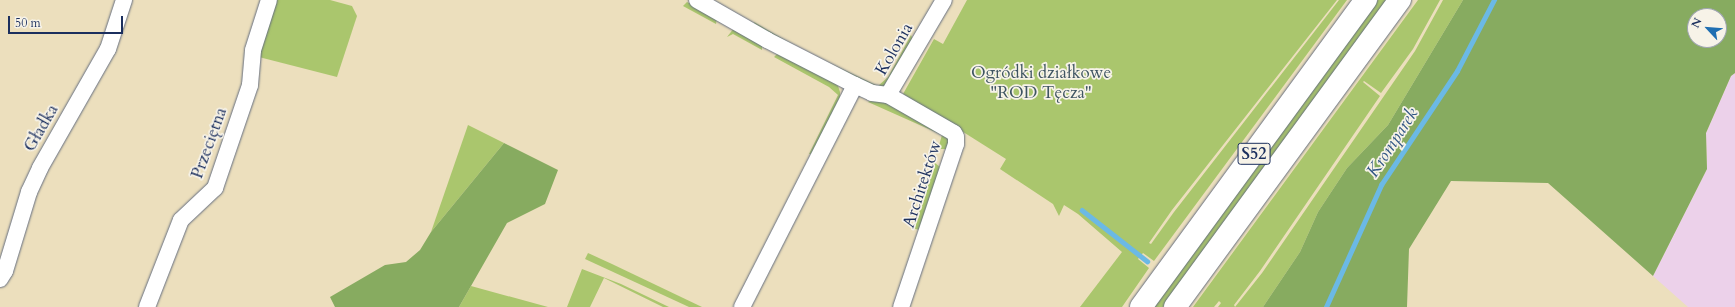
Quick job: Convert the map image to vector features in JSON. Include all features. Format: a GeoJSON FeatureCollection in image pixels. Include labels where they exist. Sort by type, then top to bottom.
{"type":"FeatureCollection","features":[{"type":"Feature","properties":{"kind":"highway","name":"S52"},"geometry":{"type":"LineString","coordinates":[[1141,307],[1366,0]]}},
{"type":"Feature","properties":{"kind":"highway","name":"S52"},"geometry":{"type":"LineString","coordinates":[[1175,307],[1400,0]]}},
{"type":"Feature","properties":{"kind":"street","name":"Gładka"},"geometry":{"type":"LineString","coordinates":[[0,279],[5,271],[31,186],[108,49],[124,0]]}},
{"type":"Feature","properties":{"kind":"street","name":"Przeciętna"},"geometry":{"type":"LineString","coordinates":[[147,307],[181,220],[215,188],[250,85],[253,50],[269,0]]}},
{"type":"Feature","properties":{"kind":"street","name":"Architektów"},"geometry":{"type":"LineString","coordinates":[[697,0],[767,40],[855,85],[872,93],[888,95],[903,105],[949,130],[956,137],[956,144],[901,307]]}},
{"type":"Feature","properties":{"kind":"street","name":"Kolonia"},"geometry":{"type":"LineString","coordinates":[[888,95],[944,0]]}},
{"type":"Feature","properties":{"kind":"street"},"geometry":{"type":"LineString","coordinates":[[742,307],[855,85]]}},
{"type":"Feature","properties":{"kind":"shaded area"},"geometry":{"type":"Polygon","coordinates":[[[1735,73],[1735,307],[1688,307],[1653,276],[1707,169],[1706,133],[1731,76],[1735,73]]]}},
{"type":"Feature","properties":{"kind":"green space"},"geometry":{"type":"Polygon","coordinates":[[[273,0],[330,0],[352,6],[357,16],[337,77],[255,56],[273,0]]]}},
{"type":"Feature","properties":{"kind":"green space","name":"Ogródki działkowe \"ROD Tęcza\""},"geometry":{"type":"Polygon","coordinates":[[[967,0],[1337,0],[1172,210],[1149,243],[1151,244],[1174,212],[1339,0],[1347,0],[1154,261],[1143,253],[1138,259],[1149,268],[1122,307],[1080,307],[1122,252],[1078,214],[1064,205],[1059,216],[1053,204],[1000,169],[1006,159],[903,94],[934,39],[943,44],[967,0]]]}},
{"type":"Feature","properties":{"kind":"green space"},"geometry":{"type":"Polygon","coordinates":[[[1378,0],[1387,0],[1163,307],[1153,307],[1378,0]]]}},
{"type":"Feature","properties":{"kind":"green space"},"geometry":{"type":"Polygon","coordinates":[[[1418,0],[1440,0],[1413,49],[1381,93],[1364,81],[1363,82],[1380,96],[1260,271],[1234,305],[1235,307],[1218,307],[1221,303],[1219,301],[1214,307],[1193,307],[1418,0]]]}},
{"type":"Feature","properties":{"kind":"green space"},"geometry":{"type":"Polygon","coordinates":[[[1443,0],[1463,0],[1388,125],[1347,168],[1318,212],[1300,252],[1263,307],[1235,307],[1262,273],[1415,51],[1443,0]]]}},
{"type":"Feature","properties":{"kind":"green space"},"geometry":{"type":"Polygon","coordinates":[[[1463,0],[1735,0],[1735,73],[1731,76],[1706,133],[1707,169],[1653,276],[1548,183],[1451,181],[1409,249],[1407,307],[1263,307],[1300,252],[1318,212],[1347,168],[1388,125],[1463,0]]]}},
{"type":"Feature","properties":{"kind":"green space"},"geometry":{"type":"Polygon","coordinates":[[[687,2],[717,18],[716,24],[683,6],[687,2]]]}},
{"type":"Feature","properties":{"kind":"green space"},"geometry":{"type":"Polygon","coordinates":[[[754,22],[802,50],[878,86],[888,77],[911,35],[914,42],[887,87],[878,89],[755,27],[754,22]]]}},
{"type":"Feature","properties":{"kind":"green space"},"geometry":{"type":"Polygon","coordinates":[[[734,28],[762,44],[762,50],[733,34],[727,37],[734,28]]]}},
{"type":"Feature","properties":{"kind":"green space"},"geometry":{"type":"Polygon","coordinates":[[[779,52],[832,80],[838,86],[840,92],[840,97],[812,154],[809,154],[838,95],[829,87],[774,57],[779,52]]]}},
{"type":"Feature","properties":{"kind":"green space"},"geometry":{"type":"Polygon","coordinates":[[[872,99],[888,104],[950,138],[947,149],[938,149],[942,135],[868,102],[872,99]]]}},
{"type":"Feature","properties":{"kind":"green space"},"geometry":{"type":"Polygon","coordinates":[[[468,125],[504,143],[431,232],[468,125]]]}},
{"type":"Feature","properties":{"kind":"green space"},"geometry":{"type":"Polygon","coordinates":[[[504,143],[558,170],[545,204],[507,223],[459,307],[335,307],[330,297],[385,265],[406,262],[420,250],[431,232],[504,143]]]}},
{"type":"Feature","properties":{"kind":"green space"},"geometry":{"type":"Polygon","coordinates":[[[934,162],[941,168],[919,230],[913,228],[934,162]]]}},
{"type":"Feature","properties":{"kind":"green space"},"geometry":{"type":"Polygon","coordinates":[[[588,253],[702,307],[689,307],[585,259],[588,253]]]}},
{"type":"Feature","properties":{"kind":"green space"},"geometry":{"type":"Polygon","coordinates":[[[582,269],[621,284],[669,307],[663,307],[604,278],[590,307],[567,307],[582,269]]]}},
{"type":"Feature","properties":{"kind":"green space"},"geometry":{"type":"Polygon","coordinates":[[[471,286],[548,307],[459,307],[471,286]]]}},
{"type":"Feature","properties":{"kind":"waterway","name":"Kromparek"},"geometry":{"type":"LineString","coordinates":[[1326,307],[1381,185],[1457,71],[1494,0]]}},
{"type":"Feature","properties":{"kind":"waterway","name":"Kromparek"},"geometry":{"type":"LineString","coordinates":[[1082,210],[1147,261]]}}]}
